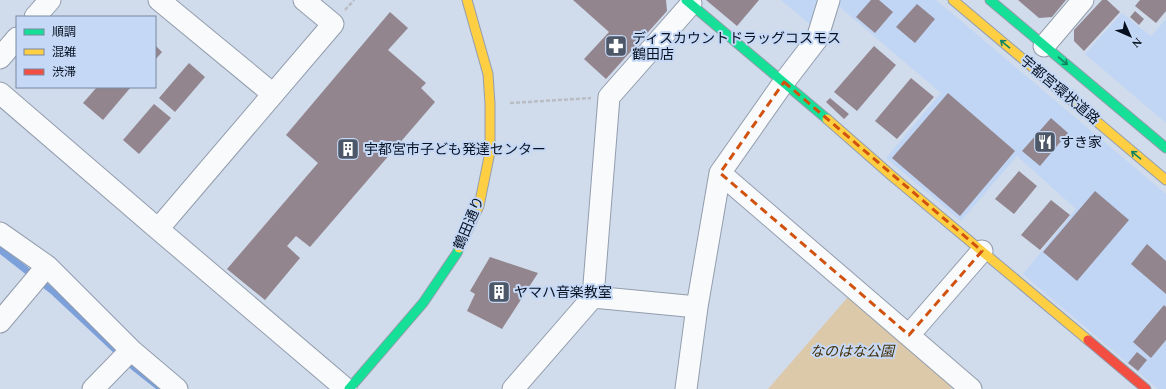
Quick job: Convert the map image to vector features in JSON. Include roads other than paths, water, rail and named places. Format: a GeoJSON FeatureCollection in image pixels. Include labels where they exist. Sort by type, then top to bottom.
{"type":"FeatureCollection","features":[{"type":"Feature","properties":{"kind":"street"},"geometry":{"type":"LineString","coordinates":[[36,16],[50,0]]}},
{"type":"Feature","properties":{"kind":"street"},"geometry":{"type":"LineString","coordinates":[[159,0],[273,94]]}},
{"type":"Feature","properties":{"kind":"street"},"geometry":{"type":"LineString","coordinates":[[158,229],[333,24],[304,0]]}},
{"type":"Feature","properties":{"kind":"street","name":"鶴田通り"},"geometry":{"type":"LineString","coordinates":[[349,389],[423,303],[457,253],[479,206],[490,152],[490,104],[488,74],[467,0]]}},
{"type":"Feature","properties":{"kind":"street"},"geometry":{"type":"LineString","coordinates":[[690,386],[697,307],[720,173],[784,82],[817,40],[829,0]]}},
{"type":"Feature","properties":{"kind":"street","name":"宇都宮環状道路"},"geometry":{"type":"LineString","coordinates":[[953,0],[1166,180]]}},
{"type":"Feature","properties":{"kind":"street","name":"宇都宮環状道路"},"geometry":{"type":"LineString","coordinates":[[990,0],[1166,148]]}},
{"type":"Feature","properties":{"kind":"street"},"geometry":{"type":"LineString","coordinates":[[1044,46],[1083,0]]}},
{"type":"Feature","properties":{"kind":"street"},"geometry":{"type":"LineString","coordinates":[[513,389],[594,297],[609,97],[689,2],[898,181],[1146,389]]}},
{"type":"Feature","properties":{"kind":"street"},"geometry":{"type":"LineString","coordinates":[[0,58],[16,39]]}},
{"type":"Feature","properties":{"kind":"street"},"geometry":{"type":"LineString","coordinates":[[0,94],[346,389]]}},
{"type":"Feature","properties":{"kind":"street"},"geometry":{"type":"LineString","coordinates":[[720,173],[972,389]]}},
{"type":"Feature","properties":{"kind":"street"},"geometry":{"type":"LineString","coordinates":[[0,233],[47,266],[131,350],[178,389]]}},
{"type":"Feature","properties":{"kind":"street"},"geometry":{"type":"LineString","coordinates":[[908,335],[982,251]]}},
{"type":"Feature","properties":{"kind":"street"},"geometry":{"type":"LineString","coordinates":[[0,322],[47,266]]}},
{"type":"Feature","properties":{"kind":"street"},"geometry":{"type":"LineString","coordinates":[[594,297],[697,307]]}},
{"type":"Feature","properties":{"kind":"street"},"geometry":{"type":"LineString","coordinates":[[93,389],[131,350]]}},
{"type":"Feature","properties":{"kind":"water"},"geometry":{"type":"Polygon","coordinates":[[[0,246],[57,291],[137,367],[168,389],[156,389],[132,370],[51,294],[0,254],[0,246]]]}},
{"type":"Feature","properties":{"kind":"place","name":"ディスカウントドラッグコスモス 鶴田店"},"geometry":{"type":"Point","coordinates":[616,46]}},
{"type":"Feature","properties":{"kind":"place","name":"すき家"},"geometry":{"type":"Point","coordinates":[1045,142]}},
{"type":"Feature","properties":{"kind":"place","name":"宇都宮市子ども発達センター"},"geometry":{"type":"Point","coordinates":[348,149]}},
{"type":"Feature","properties":{"kind":"place","name":"ヤマハ音楽教室"},"geometry":{"type":"Point","coordinates":[499,292]}},
{"type":"Feature","properties":{"kind":"park label","name":"なのはな公園"},"geometry":{"type":"Point","coordinates":[852,351]}}]}
